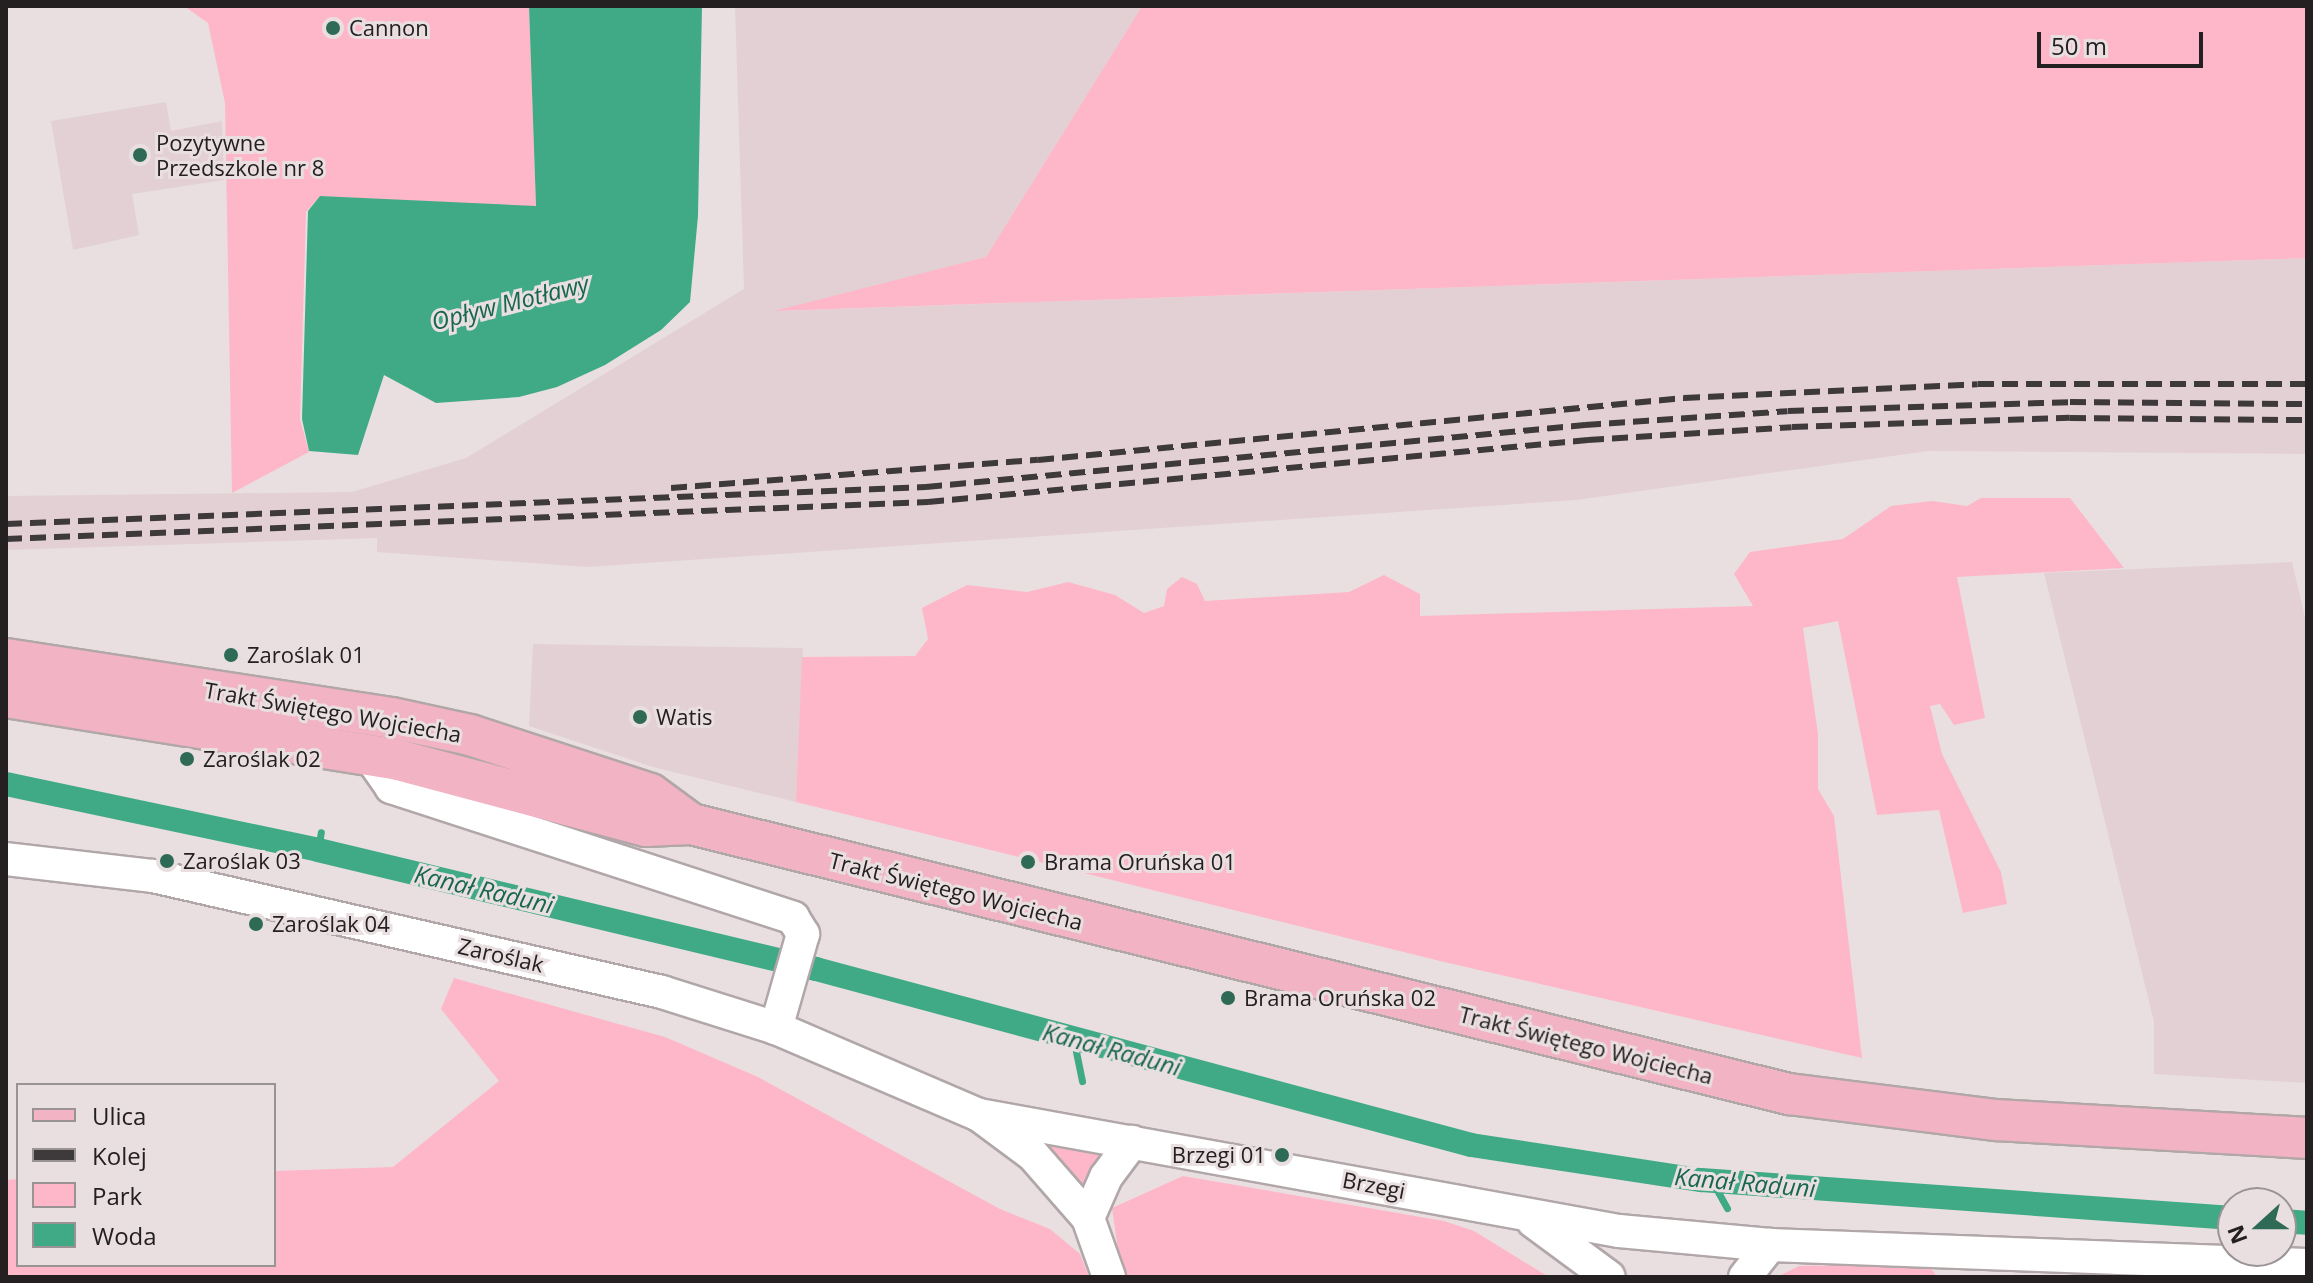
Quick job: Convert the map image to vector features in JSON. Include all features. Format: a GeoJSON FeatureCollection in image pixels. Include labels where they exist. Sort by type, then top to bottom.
{"type":"FeatureCollection","features":[{"type":"Feature","properties":{"kind":"main road","name":"Trakt Świętego Wojciecha"},"geometry":{"type":"LineString","coordinates":[[7,685],[485,780],[646,826],[691,824],[1789,1094],[1996,1120],[2307,1138]]}},
{"type":"Feature","properties":{"kind":"main road","name":"Trakt Świętego Wojciecha"},"geometry":{"type":"LineString","coordinates":[[7,685],[392,718],[470,735],[650,794],[691,824]]}},
{"type":"Feature","properties":{"kind":"street","name":"Trakt Świętego Wojciecha"},"geometry":{"type":"LineString","coordinates":[[369,755],[391,787],[793,918],[803,934],[776,1028]]}},
{"type":"Feature","properties":{"kind":"street","name":"Zaroślak"},"geometry":{"type":"LineString","coordinates":[[6,859],[153,876],[662,992],[776,1028],[979,1115]]}},
{"type":"Feature","properties":{"kind":"street","name":"Brzegi"},"geometry":{"type":"LineString","coordinates":[[979,1115],[1380,1185],[1530,1219],[1947,1265],[2307,1265]]}},
{"type":"Feature","properties":{"kind":"street"},"geometry":{"type":"LineString","coordinates":[[979,1115],[1033,1155],[1088,1218],[1109,1277]]}},
{"type":"Feature","properties":{"kind":"street"},"geometry":{"type":"LineString","coordinates":[[1088,1218],[1106,1177],[1132,1142]]}},
{"type":"Feature","properties":{"kind":"street"},"geometry":{"type":"LineString","coordinates":[[1530,1219],[1609,1277]]}},
{"type":"Feature","properties":{"kind":"street"},"geometry":{"type":"LineString","coordinates":[[1745,1277],[1770,1245]]}},
{"type":"Feature","properties":{"kind":"shaded area"},"geometry":{"type":"Polygon","coordinates":[[[735,6],[1142,6],[986,257],[780,311],[2307,258],[2307,454],[1928,451],[1576,500],[587,567],[377,552],[377,538],[6,550],[6,496],[352,492],[466,458],[744,289],[735,6]]]}},
{"type":"Feature","properties":{"kind":"shaded area","name":"Pozytywne Przedszkole nr 8"},"geometry":{"type":"Polygon","coordinates":[[[166,102],[171,131],[222,121],[224,180],[132,194],[139,235],[73,250],[51,121],[166,102]]]}},
{"type":"Feature","properties":{"kind":"shaded area"},"geometry":{"type":"Polygon","coordinates":[[[2292,562],[2307,626],[2307,1083],[2154,1074],[2154,1022],[2044,573],[2292,562]]]}},
{"type":"Feature","properties":{"kind":"shaded area"},"geometry":{"type":"Polygon","coordinates":[[[533,644],[803,648],[796,802],[653,767],[529,726],[533,644]]]}},
{"type":"Feature","properties":{"kind":"green space"},"geometry":{"type":"Polygon","coordinates":[[[184,6],[529,6],[536,207],[320,196],[306,212],[300,419],[309,452],[232,493],[225,103],[208,23],[184,6]]]}},
{"type":"Feature","properties":{"kind":"green space"},"geometry":{"type":"Polygon","coordinates":[[[1142,6],[2307,6],[2307,258],[774,311],[986,257],[1142,6]]]}},
{"type":"Feature","properties":{"kind":"green space"},"geometry":{"type":"Polygon","coordinates":[[[1981,498],[2070,498],[2124,568],[1957,577],[1985,718],[1954,725],[1940,704],[1930,706],[1942,754],[2001,872],[2007,904],[1963,913],[1939,810],[1877,815],[1838,621],[1803,628],[1818,734],[1818,789],[1834,816],[1862,1058],[1440,961],[796,802],[802,657],[915,656],[928,639],[922,608],[967,585],[1027,592],[1068,582],[1115,595],[1144,613],[1164,606],[1167,589],[1182,577],[1197,584],[1205,601],[1349,592],[1384,575],[1420,594],[1420,616],[1753,606],[1734,574],[1750,552],[1843,539],[1891,506],[1932,501],[1967,506],[1981,498]]]}},
{"type":"Feature","properties":{"kind":"green space"},"geometry":{"type":"Polygon","coordinates":[[[454,978],[665,1037],[758,1077],[1000,1209],[1050,1229],[1080,1254],[1089,1277],[6,1277],[6,1180],[16,1179],[16,1267],[276,1267],[276,1171],[393,1167],[499,1081],[441,1009],[454,978]]]}},
{"type":"Feature","properties":{"kind":"green space"},"geometry":{"type":"Polygon","coordinates":[[[1035,1139],[1107,1150],[1087,1193],[1035,1139]]]}},
{"type":"Feature","properties":{"kind":"green space"},"geometry":{"type":"Polygon","coordinates":[[[1183,1176],[1444,1221],[1474,1231],[1549,1277],[1122,1277],[1112,1208],[1183,1176]]]}},
{"type":"Feature","properties":{"kind":"green space"},"geometry":{"type":"Polygon","coordinates":[[[1851,1260],[1929,1265],[1937,1277],[1777,1277],[1799,1266],[1850,1265],[1851,1260]]]}},
{"type":"Feature","properties":{"kind":"water","name":"Opływ Motławy"},"geometry":{"type":"Polygon","coordinates":[[[529,6],[702,6],[698,216],[690,302],[661,330],[605,365],[557,387],[519,397],[436,403],[384,375],[358,455],[309,451],[302,419],[308,211],[320,196],[536,206],[529,6]]]}},
{"type":"Feature","properties":{"kind":"waterway","name":"Kanał Raduni"},"geometry":{"type":"LineString","coordinates":[[6,784],[318,850],[816,969],[1471,1145],[1701,1180],[2217,1217]]}},
{"type":"Feature","properties":{"kind":"waterway"},"geometry":{"type":"LineString","coordinates":[[318,850],[321,832]]}},
{"type":"Feature","properties":{"kind":"waterway"},"geometry":{"type":"LineString","coordinates":[[1073,1037],[1082,1081]]}},
{"type":"Feature","properties":{"kind":"waterway"},"geometry":{"type":"LineString","coordinates":[[1712,1181],[1727,1208]]}},
{"type":"Feature","properties":{"kind":"waterway","name":"Kanał Raduni"},"geometry":{"type":"LineString","coordinates":[[2297,1222],[2307,1223]]}},
{"type":"Feature","properties":{"kind":"railway"},"geometry":{"type":"LineString","coordinates":[[671,488],[1038,460],[1684,398],[1978,384],[2307,384]]}},
{"type":"Feature","properties":{"kind":"railway"},"geometry":{"type":"LineString","coordinates":[[6,524],[926,487],[1585,425],[1788,411],[2070,402],[2307,404]]}},
{"type":"Feature","properties":{"kind":"railway"},"geometry":{"type":"LineString","coordinates":[[6,539],[928,502],[1588,440],[1792,427],[2070,418],[2307,420]]}},
{"type":"Feature","properties":{"kind":"place","name":"Cannon"},"geometry":{"type":"Point","coordinates":[333,28]}},
{"type":"Feature","properties":{"kind":"place","name":"Pozytywne Przedszkole nr 8"},"geometry":{"type":"Point","coordinates":[140,155]}},
{"type":"Feature","properties":{"kind":"place","name":"Zaroślak 01"},"geometry":{"type":"Point","coordinates":[231,655]}},
{"type":"Feature","properties":{"kind":"place","name":"Watis"},"geometry":{"type":"Point","coordinates":[640,717]}},
{"type":"Feature","properties":{"kind":"place","name":"Zaroślak 02"},"geometry":{"type":"Point","coordinates":[187,759]}},
{"type":"Feature","properties":{"kind":"place","name":"Zaroślak 03"},"geometry":{"type":"Point","coordinates":[167,861]}},
{"type":"Feature","properties":{"kind":"place","name":"Brama Oruńska 01"},"geometry":{"type":"Point","coordinates":[1028,862]}},
{"type":"Feature","properties":{"kind":"place","name":"Zaroślak 04"},"geometry":{"type":"Point","coordinates":[256,924]}},
{"type":"Feature","properties":{"kind":"place","name":"Brama Oruńska 02"},"geometry":{"type":"Point","coordinates":[1228,998]}},
{"type":"Feature","properties":{"kind":"place","name":"Brzegi 01"},"geometry":{"type":"Point","coordinates":[1282,1155]}}]}
